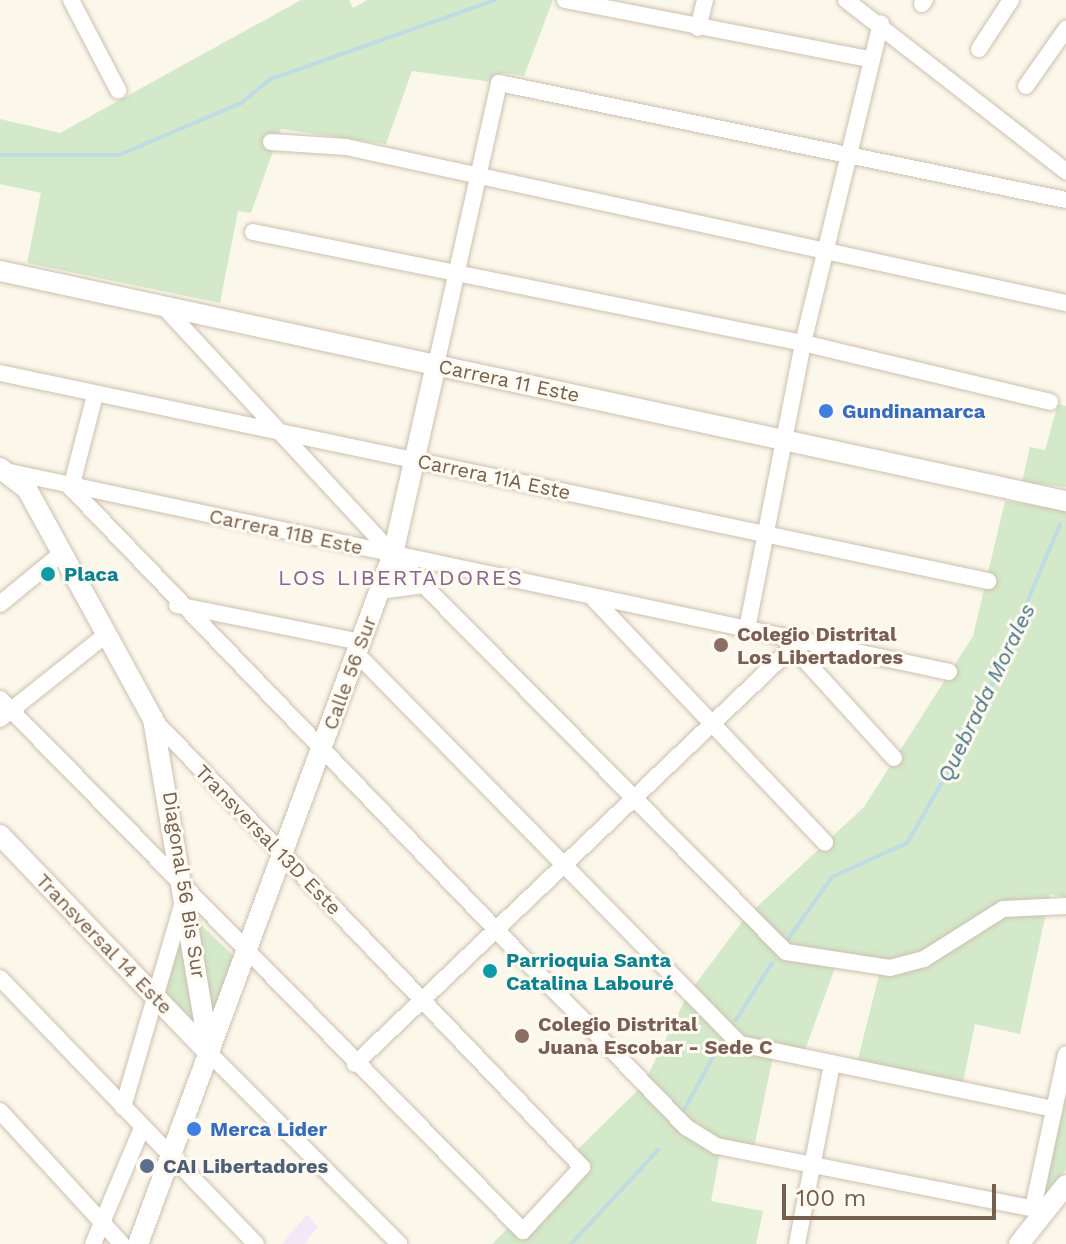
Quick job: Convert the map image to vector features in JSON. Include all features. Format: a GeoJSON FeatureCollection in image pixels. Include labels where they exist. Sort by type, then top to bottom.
{"type":"FeatureCollection","features":[{"type":"Feature","properties":{"kind":"street"},"geometry":{"type":"LineString","coordinates":[[71,0],[118,90]]}},
{"type":"Feature","properties":{"kind":"street"},"geometry":{"type":"LineString","coordinates":[[565,0],[869,59]]}},
{"type":"Feature","properties":{"kind":"street"},"geometry":{"type":"LineString","coordinates":[[698,28],[705,0]]}},
{"type":"Feature","properties":{"kind":"street"},"geometry":{"type":"LineString","coordinates":[[846,0],[881,23],[1066,171]]}},
{"type":"Feature","properties":{"kind":"street"},"geometry":{"type":"LineString","coordinates":[[979,49],[1011,0]]}},
{"type":"Feature","properties":{"kind":"street"},"geometry":{"type":"LineString","coordinates":[[747,629],[769,535],[803,343],[869,59],[881,23]]}},
{"type":"Feature","properties":{"kind":"street"},"geometry":{"type":"LineString","coordinates":[[1026,86],[1066,29]]}},
{"type":"Feature","properties":{"kind":"street","name":"Calle 56 Sur"},"geometry":{"type":"LineString","coordinates":[[138,1244],[393,554],[499,83],[848,151]]}},
{"type":"Feature","properties":{"kind":"street"},"geometry":{"type":"LineString","coordinates":[[271,142],[346,147],[825,247],[1066,303]]}},
{"type":"Feature","properties":{"kind":"street"},"geometry":{"type":"LineString","coordinates":[[848,151],[1066,200]]}},
{"type":"Feature","properties":{"kind":"street"},"geometry":{"type":"LineString","coordinates":[[253,232],[457,270],[803,343],[1050,402]]}},
{"type":"Feature","properties":{"kind":"street","name":"Carrera 11 Este"},"geometry":{"type":"LineString","coordinates":[[0,271],[787,438],[1017,494],[1066,501]]}},
{"type":"Feature","properties":{"kind":"street"},"geometry":{"type":"LineString","coordinates":[[164,307],[393,554],[774,943],[800,956],[877,967],[924,959],[1013,905],[1066,906]]}},
{"type":"Feature","properties":{"kind":"street","name":"Carrera 11A Este"},"geometry":{"type":"LineString","coordinates":[[0,373],[988,581]]}},
{"type":"Feature","properties":{"kind":"street"},"geometry":{"type":"LineString","coordinates":[[95,395],[71,488],[177,605],[677,1119],[717,1146],[1039,1210]]}},
{"type":"Feature","properties":{"kind":"street","name":"Carrera 11B Este"},"geometry":{"type":"LineString","coordinates":[[5,470],[71,488],[747,629],[796,644],[949,672]]}},
{"type":"Feature","properties":{"kind":"street","name":"Transversal 13D Este"},"geometry":{"type":"LineString","coordinates":[[5,470],[62,553],[153,719],[582,1167],[523,1231],[355,1064]]}},
{"type":"Feature","properties":{"kind":"street"},"geometry":{"type":"LineString","coordinates":[[0,604],[62,553]]}},
{"type":"Feature","properties":{"kind":"street"},"geometry":{"type":"LineString","coordinates":[[380,591],[424,585]]}},
{"type":"Feature","properties":{"kind":"street"},"geometry":{"type":"LineString","coordinates":[[591,596],[825,843]]}},
{"type":"Feature","properties":{"kind":"street"},"geometry":{"type":"LineString","coordinates":[[177,605],[359,648],[563,866],[732,1039],[832,1064],[1054,1109]]}},
{"type":"Feature","properties":{"kind":"street"},"geometry":{"type":"LineString","coordinates":[[107,634],[4,709],[355,1064],[796,644],[894,758]]}},
{"type":"Feature","properties":{"kind":"street","name":"Diagonal 56 Bis Sur"},"geometry":{"type":"LineString","coordinates":[[153,719],[185,893],[208,1052]]}},
{"type":"Feature","properties":{"kind":"street","name":"Transversal 14 Este"},"geometry":{"type":"LineString","coordinates":[[0,835],[208,1052]]}},
{"type":"Feature","properties":{"kind":"street"},"geometry":{"type":"LineString","coordinates":[[123,1107],[185,893]]}},
{"type":"Feature","properties":{"kind":"street"},"geometry":{"type":"LineString","coordinates":[[0,978],[256,1244]]}},
{"type":"Feature","properties":{"kind":"street"},"geometry":{"type":"LineString","coordinates":[[208,1052],[399,1244]]}},
{"type":"Feature","properties":{"kind":"street"},"geometry":{"type":"LineString","coordinates":[[1039,1210],[1054,1109],[1066,1054]]}},
{"type":"Feature","properties":{"kind":"street"},"geometry":{"type":"LineString","coordinates":[[797,1244],[832,1064]]}},
{"type":"Feature","properties":{"kind":"street"},"geometry":{"type":"LineString","coordinates":[[0,1111],[122,1244]]}},
{"type":"Feature","properties":{"kind":"street"},"geometry":{"type":"LineString","coordinates":[[93,1244],[142,1128]]}},
{"type":"Feature","properties":{"kind":"street"},"geometry":{"type":"LineString","coordinates":[[1019,1244],[1039,1210],[1066,1185]]}},
{"type":"Feature","properties":{"kind":"shaded area"},"geometry":{"type":"Polygon","coordinates":[[[307,1214],[318,1227],[304,1244],[282,1244],[307,1214]]]}},
{"type":"Feature","properties":{"kind":"green space"},"geometry":{"type":"Polygon","coordinates":[[[301,0],[349,0],[353,8],[367,0],[553,0],[524,76],[502,73],[499,83],[412,71],[386,144],[281,129],[251,213],[238,211],[220,303],[27,263],[41,193],[0,184],[0,119],[60,133],[301,0]]]}},
{"type":"Feature","properties":{"kind":"green space"},"geometry":{"type":"Polygon","coordinates":[[[1058,404],[1066,406],[1066,487],[1022,482],[1030,447],[1045,450],[1058,404]]]}},
{"type":"Feature","properties":{"kind":"green space"},"geometry":{"type":"Polygon","coordinates":[[[1005,501],[1066,510],[1066,897],[1050,894],[1020,1034],[975,1024],[963,1082],[857,1063],[879,975],[835,968],[802,1058],[774,1052],[754,1147],[722,1143],[711,1201],[763,1211],[756,1244],[492,1244],[514,1222],[523,1230],[581,1167],[571,1156],[643,1085],[688,994],[745,918],[864,807],[973,636],[1005,501]]]}},
{"type":"Feature","properties":{"kind":"green space"},"geometry":{"type":"Polygon","coordinates":[[[198,922],[235,957],[214,1020],[198,922]]]}},
{"type":"Feature","properties":{"kind":"green space"},"geometry":{"type":"Polygon","coordinates":[[[183,928],[203,1036],[165,995],[183,928]]]}},
{"type":"Feature","properties":{"kind":"green space"},"geometry":{"type":"Polygon","coordinates":[[[1066,1084],[1066,1170],[1040,1200],[1066,1084]]]}},
{"type":"Feature","properties":{"kind":"waterway"},"geometry":{"type":"LineString","coordinates":[[0,155],[119,155],[241,103],[271,79],[495,0]]}},
{"type":"Feature","properties":{"kind":"waterway","name":"Quebrada Morales"},"geometry":{"type":"LineString","coordinates":[[788,939],[832,877],[907,843],[972,731],[1060,525]]}},
{"type":"Feature","properties":{"kind":"waterway","name":"Quebrada Morales"},"geometry":{"type":"LineString","coordinates":[[736,1020],[772,963]]}},
{"type":"Feature","properties":{"kind":"waterway","name":"Quebrada Morales"},"geometry":{"type":"LineString","coordinates":[[684,1110],[719,1046]]}},
{"type":"Feature","properties":{"kind":"waterway","name":"Quebrada Morales"},"geometry":{"type":"LineString","coordinates":[[571,1244],[658,1150]]}},
{"type":"Feature","properties":{"kind":"place","name":"Gundinamarca"},"geometry":{"type":"Point","coordinates":[826,411]}},
{"type":"Feature","properties":{"kind":"place","name":"Placa"},"geometry":{"type":"Point","coordinates":[48,574]}},
{"type":"Feature","properties":{"kind":"place","name":"Colegio Distrital Los Libertadores"},"geometry":{"type":"Point","coordinates":[721,645]}},
{"type":"Feature","properties":{"kind":"place","name":"Parrioquia Santa Catalina Labouré"},"geometry":{"type":"Point","coordinates":[490,971]}},
{"type":"Feature","properties":{"kind":"place","name":"Colegio Distrital Juana Escobar - Sede C"},"geometry":{"type":"Point","coordinates":[522,1036]}},
{"type":"Feature","properties":{"kind":"place","name":"Merca Lider"},"geometry":{"type":"Point","coordinates":[194,1129]}},
{"type":"Feature","properties":{"kind":"place","name":"CAI Libertadores"},"geometry":{"type":"Point","coordinates":[147,1166]}},
{"type":"Feature","properties":{"kind":"district","name":"LOS LIBERTADORES"},"geometry":{"type":"Point","coordinates":[401,578]}}]}
